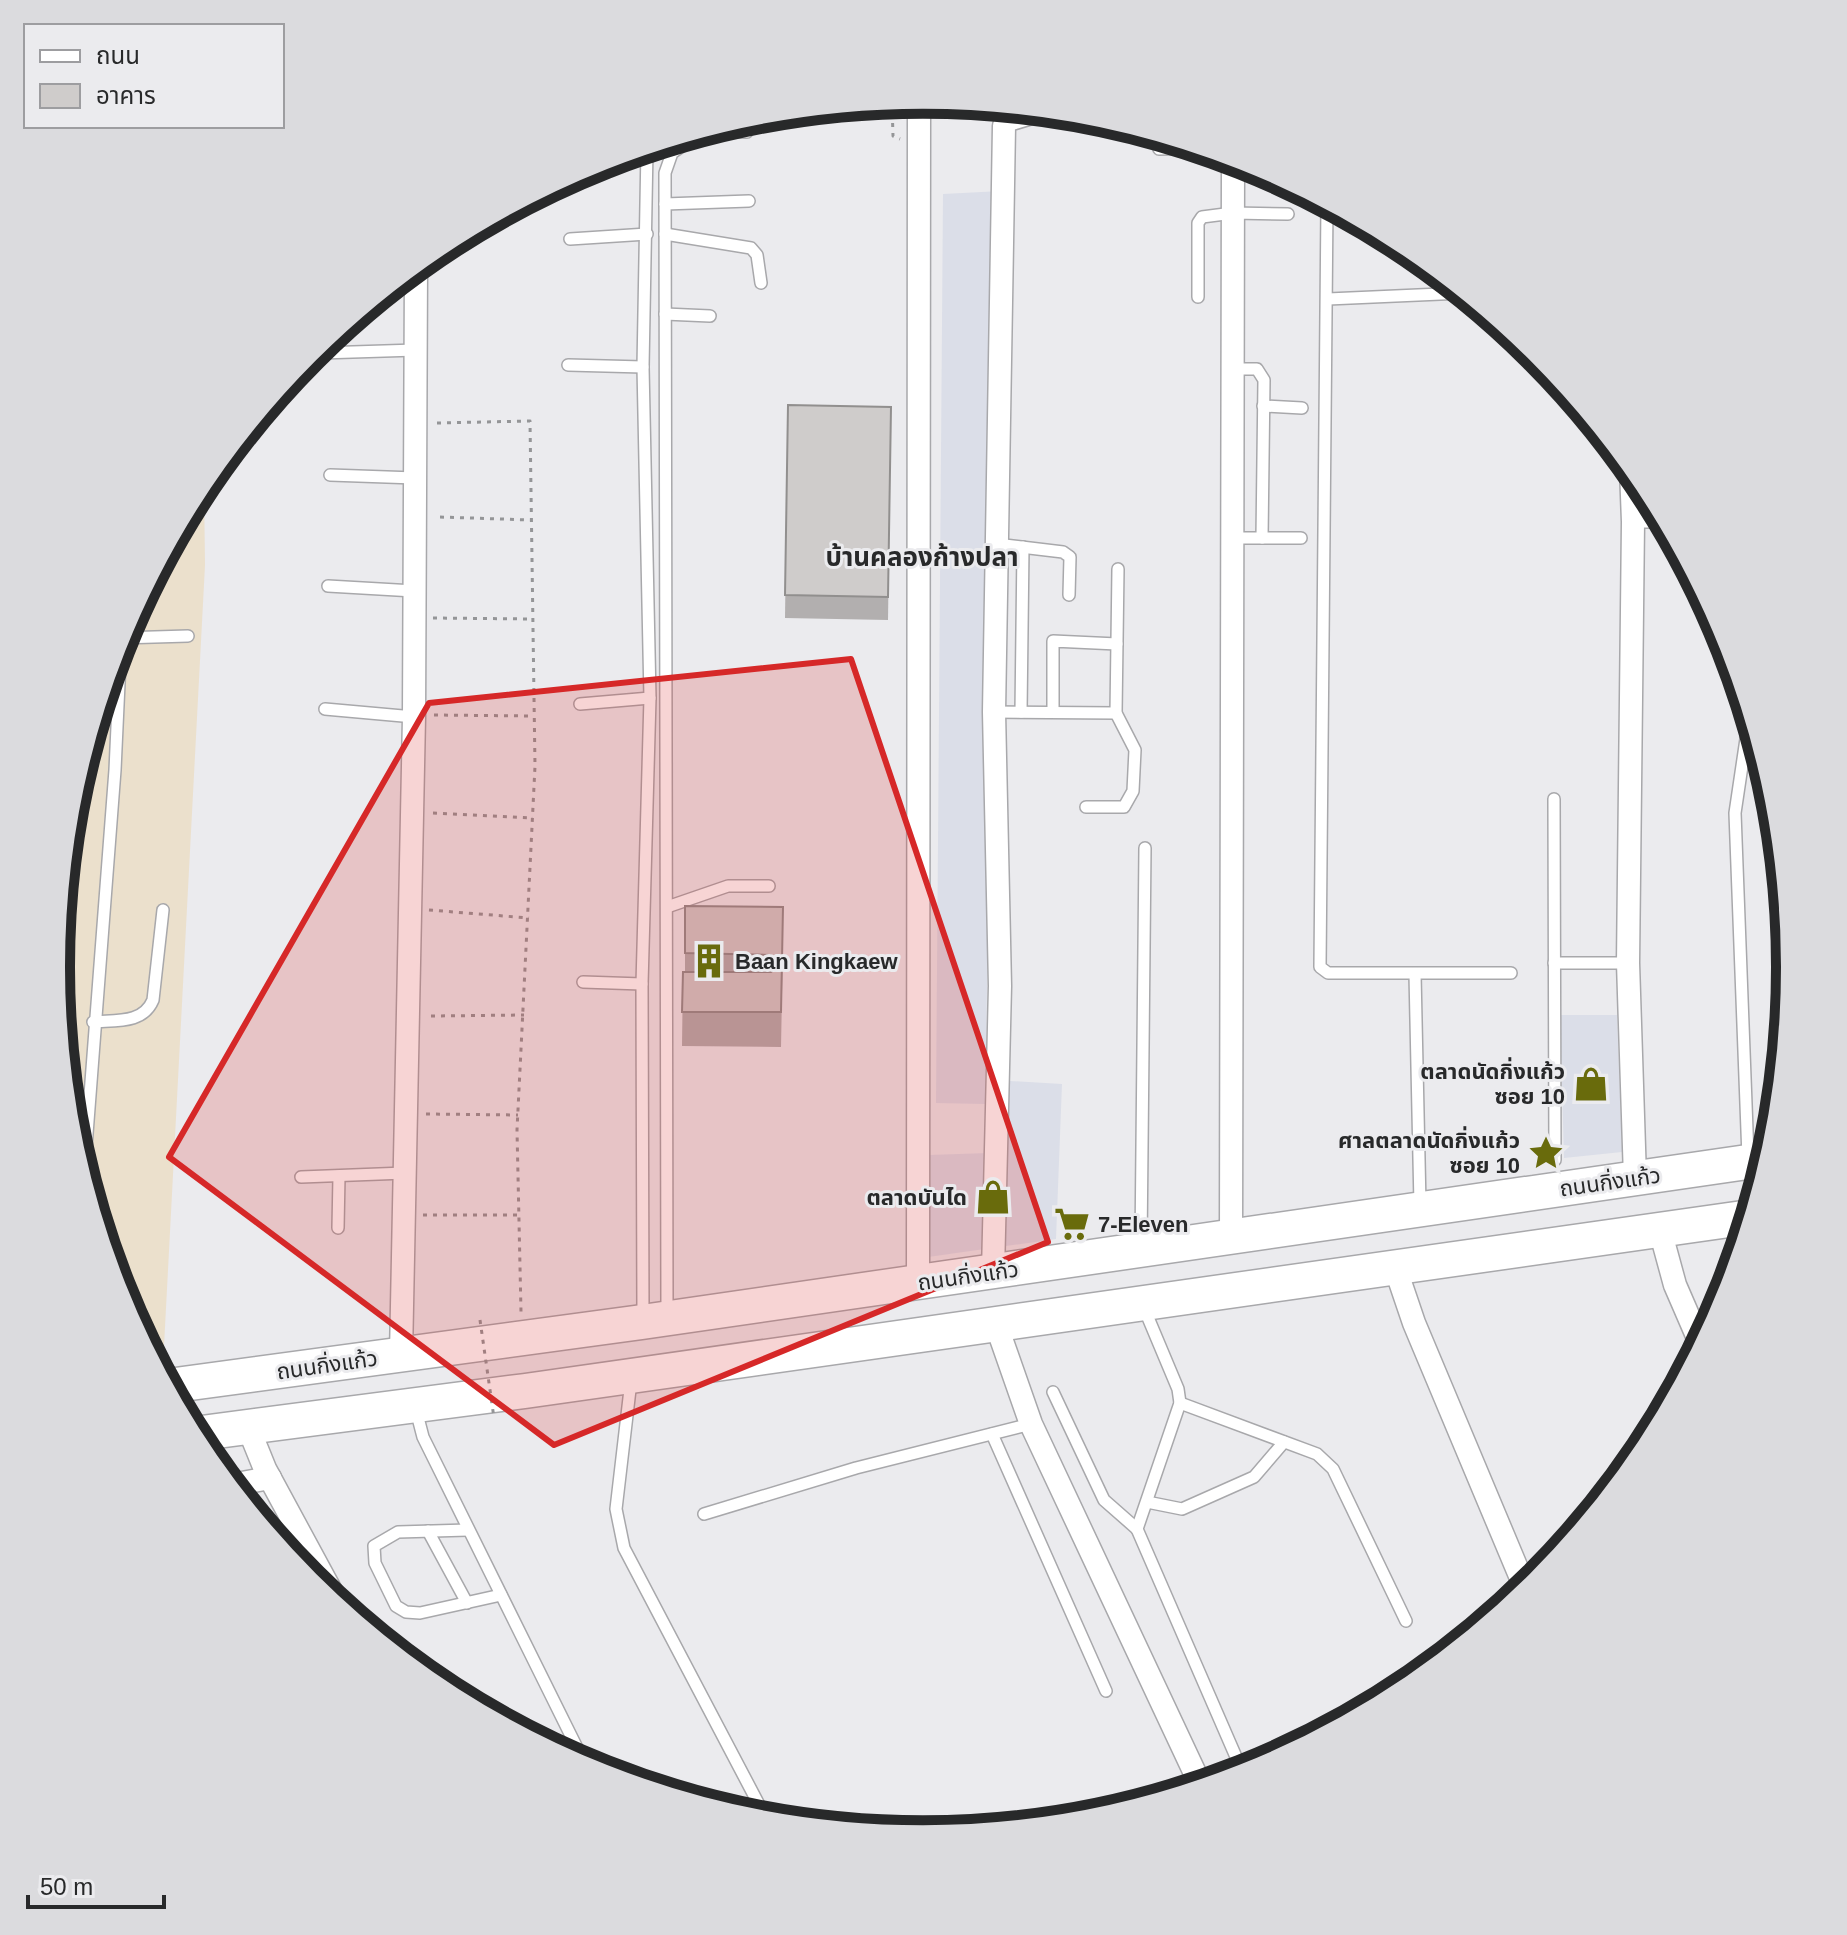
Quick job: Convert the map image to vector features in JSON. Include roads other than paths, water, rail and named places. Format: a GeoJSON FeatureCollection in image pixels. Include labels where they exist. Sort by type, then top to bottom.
{"type":"FeatureCollection","features":[{"type":"Feature","properties":{"kind":"main road","name":"ถนนกิ่งแก้ว"},"geometry":{"type":"LineString","coordinates":[[179,1385],[655,1321],[1755,1160]]}},
{"type":"Feature","properties":{"kind":"main road"},"geometry":{"type":"LineString","coordinates":[[208,1432],[632,1376],[1739,1219]]}},
{"type":"Feature","properties":{"kind":"street"},"geometry":{"type":"LineString","coordinates":[[918,1283],[919,114]]}},
{"type":"Feature","properties":{"kind":"street"},"geometry":{"type":"LineString","coordinates":[[993,1272],[1000,986],[994,712],[996,544],[1004,126],[1013,119]]}},
{"type":"Feature","properties":{"kind":"street"},"geometry":{"type":"LineString","coordinates":[[1231,1237],[1233,172]]}},
{"type":"Feature","properties":{"kind":"street"},"geometry":{"type":"LineString","coordinates":[[401,1355],[423,716],[414,591],[416,281]]}},
{"type":"Feature","properties":{"kind":"street"},"geometry":{"type":"LineString","coordinates":[[1632,491],[1628,963],[1635,1178]]}},
{"type":"Feature","properties":{"kind":"street"},"geometry":{"type":"LineString","coordinates":[[1660,1230],[1675,1285],[1695,1331]]}},
{"type":"Feature","properties":{"kind":"street"},"geometry":{"type":"LineString","coordinates":[[1395,1267],[1414,1323],[1521,1577]]}},
{"type":"Feature","properties":{"kind":"street"},"geometry":{"type":"LineString","coordinates":[[996,1324],[1031,1424],[1197,1776]]}},
{"type":"Feature","properties":{"kind":"street"},"geometry":{"type":"LineString","coordinates":[[248,1427],[270,1478],[320,1571]]}},
{"type":"Feature","properties":{"kind":"street"},"geometry":{"type":"LineString","coordinates":[[243,1483],[270,1478]]}},
{"type":"Feature","properties":{"kind":"lane"},"geometry":{"type":"LineString","coordinates":[[1159,149],[1164,149]]}},
{"type":"Feature","properties":{"kind":"lane"},"geometry":{"type":"LineString","coordinates":[[655,1321],[667,907],[665,173],[674,152]]}},
{"type":"Feature","properties":{"kind":"lane"},"geometry":{"type":"LineString","coordinates":[[647,160],[643,367],[650,698],[642,984],[655,1321]]}},
{"type":"Feature","properties":{"kind":"lane"},"geometry":{"type":"LineString","coordinates":[[665,204],[749,201]]}},
{"type":"Feature","properties":{"kind":"lane"},"geometry":{"type":"LineString","coordinates":[[1198,297],[1198,223],[1208,215],[1288,214]]}},
{"type":"Feature","properties":{"kind":"lane"},"geometry":{"type":"LineString","coordinates":[[1327,216],[1320,967],[1328,973],[1511,973]]}},
{"type":"Feature","properties":{"kind":"lane"},"geometry":{"type":"LineString","coordinates":[[570,239],[647,234]]}},
{"type":"Feature","properties":{"kind":"lane"},"geometry":{"type":"LineString","coordinates":[[665,234],[751,248],[757,255],[761,283]]}},
{"type":"Feature","properties":{"kind":"lane"},"geometry":{"type":"LineString","coordinates":[[1328,299],[1447,294]]}},
{"type":"Feature","properties":{"kind":"lane"},"geometry":{"type":"LineString","coordinates":[[665,314],[710,316]]}},
{"type":"Feature","properties":{"kind":"lane"},"geometry":{"type":"LineString","coordinates":[[332,353],[416,350]]}},
{"type":"Feature","properties":{"kind":"lane"},"geometry":{"type":"LineString","coordinates":[[568,365],[643,367]]}},
{"type":"Feature","properties":{"kind":"lane"},"geometry":{"type":"LineString","coordinates":[[1233,369],[1257,369],[1261,373],[1262,538]]}},
{"type":"Feature","properties":{"kind":"lane"},"geometry":{"type":"LineString","coordinates":[[1263,406],[1302,408]]}},
{"type":"Feature","properties":{"kind":"lane"},"geometry":{"type":"LineString","coordinates":[[330,475],[415,478]]}},
{"type":"Feature","properties":{"kind":"lane"},"geometry":{"type":"LineString","coordinates":[[1633,522],[1651,522]]}},
{"type":"Feature","properties":{"kind":"lane"},"geometry":{"type":"LineString","coordinates":[[1234,538],[1301,538]]}},
{"type":"Feature","properties":{"kind":"lane"},"geometry":{"type":"LineString","coordinates":[[996,544],[1063,552],[1070,557],[1069,595]]}},
{"type":"Feature","properties":{"kind":"lane"},"geometry":{"type":"LineString","coordinates":[[1021,712],[1023,547]]}},
{"type":"Feature","properties":{"kind":"lane"},"geometry":{"type":"LineString","coordinates":[[1086,807],[1124,807],[1133,791],[1135,750],[1116,713],[1118,569]]}},
{"type":"Feature","properties":{"kind":"lane"},"geometry":{"type":"LineString","coordinates":[[328,586],[414,591]]}},
{"type":"Feature","properties":{"kind":"lane"},"geometry":{"type":"LineString","coordinates":[[136,638],[188,636]]}},
{"type":"Feature","properties":{"kind":"lane"},"geometry":{"type":"LineString","coordinates":[[1053,712],[1053,641],[1117,644]]}},
{"type":"Feature","properties":{"kind":"lane"},"geometry":{"type":"LineString","coordinates":[[86,1135],[119,683]]}},
{"type":"Feature","properties":{"kind":"lane"},"geometry":{"type":"LineString","coordinates":[[580,704],[650,698]]}},
{"type":"Feature","properties":{"kind":"lane"},"geometry":{"type":"LineString","coordinates":[[325,709],[423,716]]}},
{"type":"Feature","properties":{"kind":"lane"},"geometry":{"type":"LineString","coordinates":[[994,712],[1116,713]]}},
{"type":"Feature","properties":{"kind":"lane"},"geometry":{"type":"LineString","coordinates":[[1746,740],[1735,813],[1757,1149]]}},
{"type":"Feature","properties":{"kind":"lane"},"geometry":{"type":"LineString","coordinates":[[1554,799],[1555,1160]]}},
{"type":"Feature","properties":{"kind":"lane"},"geometry":{"type":"LineString","coordinates":[[1141,1250],[1145,848]]}},
{"type":"Feature","properties":{"kind":"lane"},"geometry":{"type":"LineString","coordinates":[[667,907],[728,886],[769,886]]}},
{"type":"Feature","properties":{"kind":"lane"},"geometry":{"type":"LineString","coordinates":[[93,1022],[140,1017],[148,1012],[153,1000],[163,910]]}},
{"type":"Feature","properties":{"kind":"lane"},"geometry":{"type":"LineString","coordinates":[[1554,963],[1628,963]]}},
{"type":"Feature","properties":{"kind":"lane"},"geometry":{"type":"LineString","coordinates":[[1415,974],[1420,1210]]}},
{"type":"Feature","properties":{"kind":"lane"},"geometry":{"type":"LineString","coordinates":[[583,982],[642,984]]}},
{"type":"Feature","properties":{"kind":"lane"},"geometry":{"type":"LineString","coordinates":[[666,995],[681,995]]}},
{"type":"Feature","properties":{"kind":"lane"},"geometry":{"type":"LineString","coordinates":[[301,1177],[406,1173]]}},
{"type":"Feature","properties":{"kind":"lane"},"geometry":{"type":"LineString","coordinates":[[338,1228],[339,1176]]}},
{"type":"Feature","properties":{"kind":"lane"},"geometry":{"type":"LineString","coordinates":[[1137,1529],[1180,1403],[1178,1389],[1142,1303]]}},
{"type":"Feature","properties":{"kind":"lane"},"geometry":{"type":"LineString","coordinates":[[632,1376],[616,1509],[624,1548],[759,1805]]}},
{"type":"Feature","properties":{"kind":"lane"},"geometry":{"type":"LineString","coordinates":[[1053,1392],[1104,1500],[1137,1529],[1238,1761]]}},
{"type":"Feature","properties":{"kind":"lane"},"geometry":{"type":"LineString","coordinates":[[1180,1403],[1317,1454],[1333,1469],[1406,1621]]}},
{"type":"Feature","properties":{"kind":"lane"},"geometry":{"type":"LineString","coordinates":[[415,1406],[423,1437],[576,1747]]}},
{"type":"Feature","properties":{"kind":"lane"},"geometry":{"type":"LineString","coordinates":[[704,1514],[856,1468],[1031,1424]]}},
{"type":"Feature","properties":{"kind":"lane"},"geometry":{"type":"LineString","coordinates":[[992,1434],[1106,1691]]}},
{"type":"Feature","properties":{"kind":"lane"},"geometry":{"type":"LineString","coordinates":[[1147,1502],[1182,1509],[1254,1477],[1284,1442]]}},
{"type":"Feature","properties":{"kind":"lane"},"geometry":{"type":"LineString","coordinates":[[468,1530],[398,1532],[374,1546],[375,1563],[396,1606],[420,1613],[501,1595]]}},
{"type":"Feature","properties":{"kind":"lane"},"geometry":{"type":"LineString","coordinates":[[428,1531],[467,1603]]}},
{"type":"Feature","properties":{"kind":"place","name":"Baan Kingkaew"},"geometry":{"type":"Point","coordinates":[709,961]}},
{"type":"Feature","properties":{"kind":"place","name":"ตลาดนัดกิ่งแก้ว ซอย 10"},"geometry":{"type":"Point","coordinates":[1591,1084]}},
{"type":"Feature","properties":{"kind":"place","name":"ศาลตลาดนัดกิ่งแก้ว ซอย 10"},"geometry":{"type":"Point","coordinates":[1546,1153]}},
{"type":"Feature","properties":{"kind":"place","name":"ตลาดบันได"},"geometry":{"type":"Point","coordinates":[993,1197]}},
{"type":"Feature","properties":{"kind":"place","name":"7-Eleven"},"geometry":{"type":"Point","coordinates":[1072,1224]}},
{"type":"Feature","properties":{"kind":"district","name":"บ้านคลองก้างปลา"},"geometry":{"type":"Point","coordinates":[922,557]}}]}
